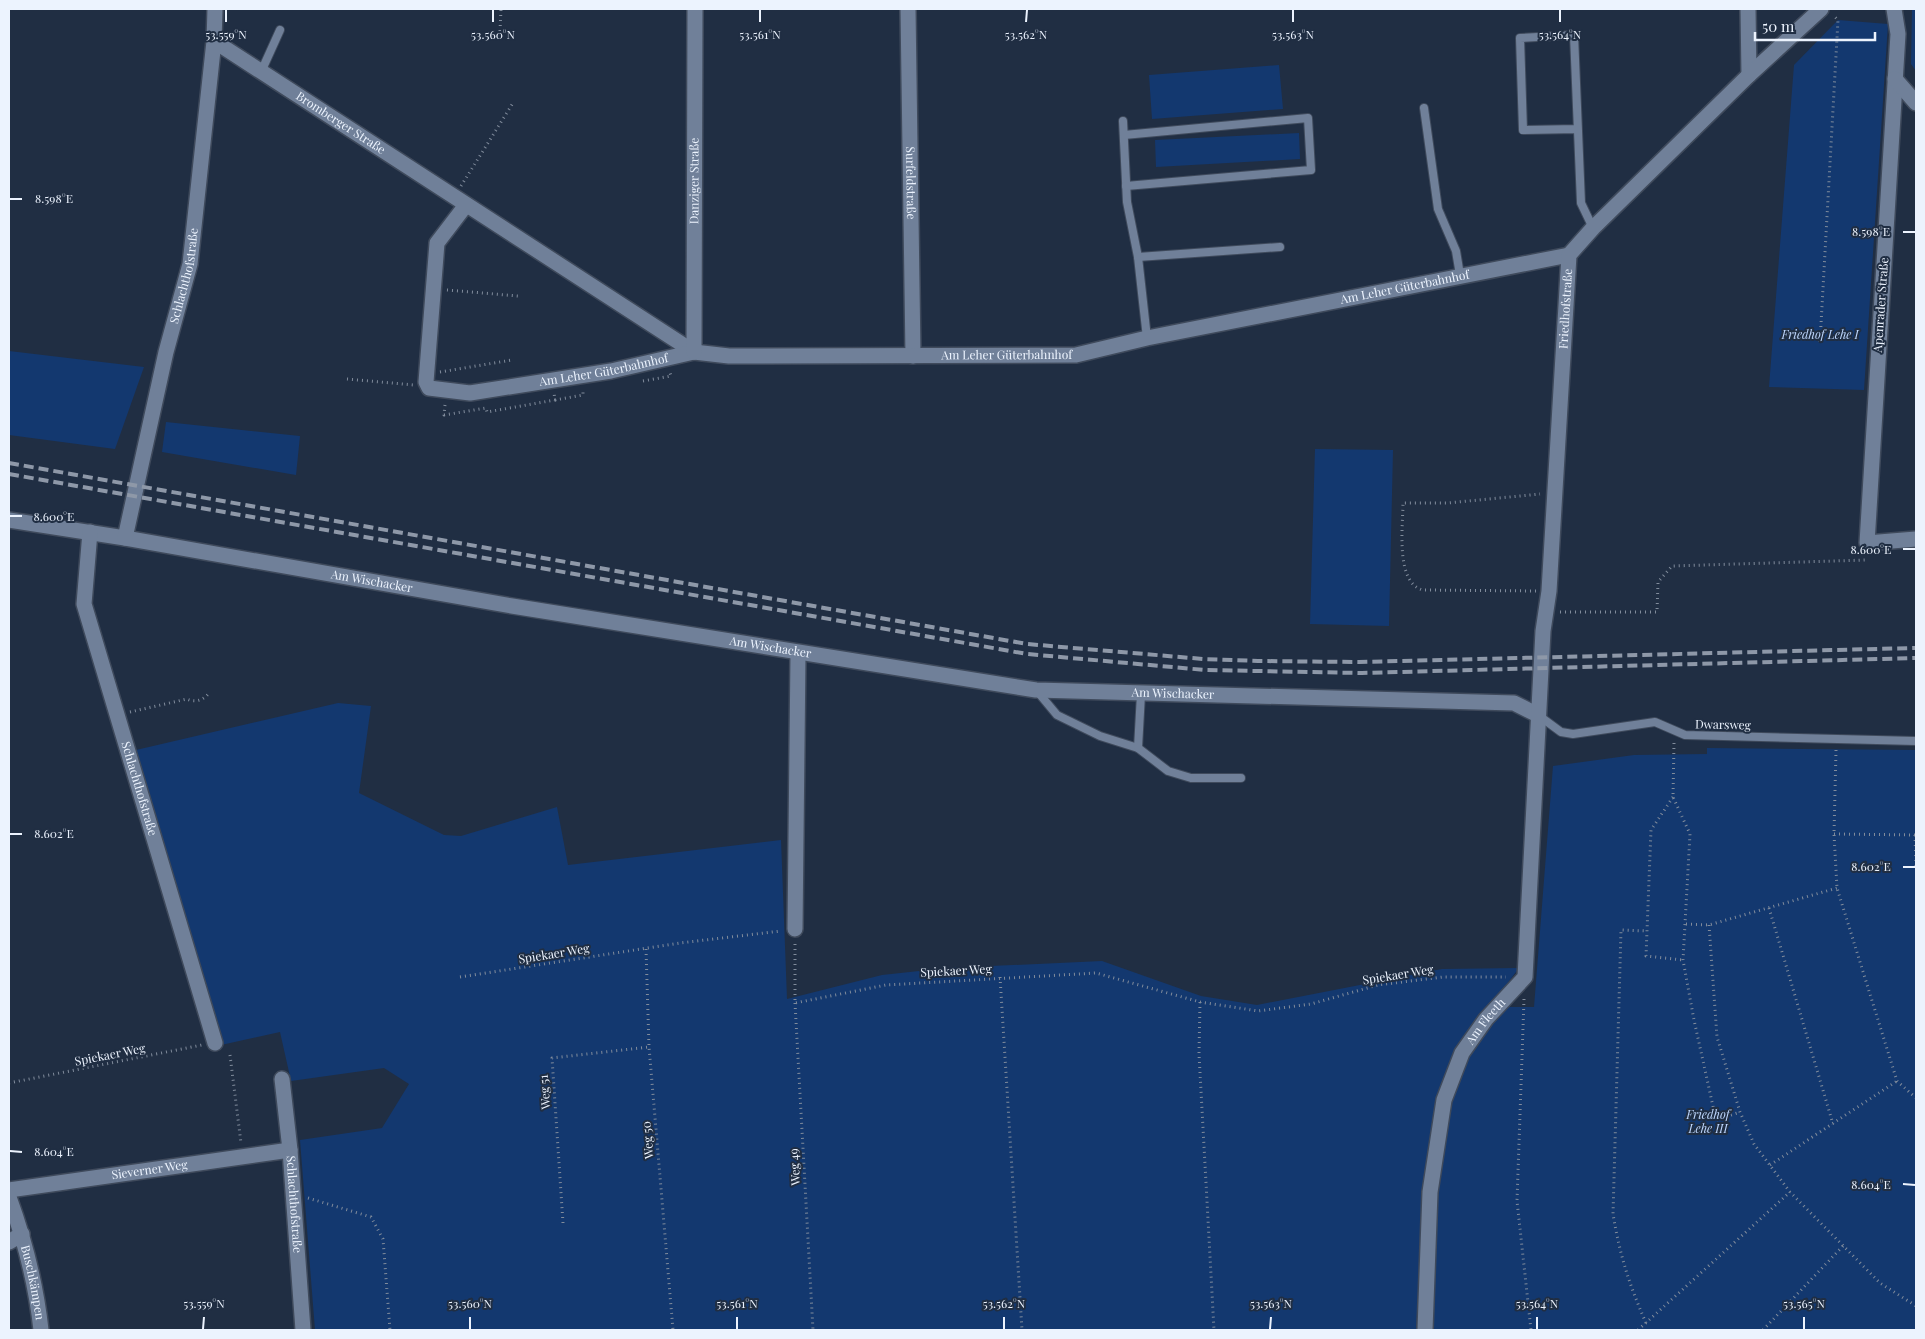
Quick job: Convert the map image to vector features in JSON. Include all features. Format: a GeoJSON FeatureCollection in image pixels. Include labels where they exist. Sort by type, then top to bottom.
{"type":"FeatureCollection","features":[{"type":"Feature","properties":{"kind":"street","name":"Schlachthofstraße"},"geometry":{"type":"LineString","coordinates":[[125,538],[166,352],[190,264],[214,41],[215,9]]}},
{"type":"Feature","properties":{"kind":"street","name":"Danziger Straße"},"geometry":{"type":"LineString","coordinates":[[694,352],[695,9]]}},
{"type":"Feature","properties":{"kind":"street","name":"Surfeldstraße"},"geometry":{"type":"LineString","coordinates":[[908,9],[913,356]]}},
{"type":"Feature","properties":{"kind":"street"},"geometry":{"type":"LineString","coordinates":[[1748,9],[1749,75]]}},
{"type":"Feature","properties":{"kind":"street","name":"Friedhofstraße"},"geometry":{"type":"LineString","coordinates":[[1538,715],[1544,612],[1550,591],[1569,255],[1593,228],[1749,75],[1821,9]]}},
{"type":"Feature","properties":{"kind":"street","name":"Apenrader Straße"},"geometry":{"type":"LineString","coordinates":[[1894,9],[1898,34],[1867,543],[1916,539]]}},
{"type":"Feature","properties":{"kind":"street","name":"Bromberger Straße"},"geometry":{"type":"LineString","coordinates":[[214,41],[694,352]]}},
{"type":"Feature","properties":{"kind":"street"},"geometry":{"type":"LineString","coordinates":[[1895,79],[1916,103]]}},
{"type":"Feature","properties":{"kind":"street"},"geometry":{"type":"LineString","coordinates":[[431,382],[432,289],[436,243],[460,201]]}},
{"type":"Feature","properties":{"kind":"street","name":"Am Leher Güterbahnhof"},"geometry":{"type":"LineString","coordinates":[[431,382],[470,393],[611,371],[694,352],[729,356],[1076,355],[1146,338],[1569,255]]}},
{"type":"Feature","properties":{"kind":"street","name":"Am Wischacker"},"geometry":{"type":"LineString","coordinates":[[9,520],[90,532],[522,608],[798,654],[1036,690],[1514,703],[1538,715]]}},
{"type":"Feature","properties":{"kind":"street","name":"Schlachthofstraße"},"geometry":{"type":"LineString","coordinates":[[90,532],[84,604],[215,1043]]}},
{"type":"Feature","properties":{"kind":"street"},"geometry":{"type":"LineString","coordinates":[[795,929],[798,654]]}},
{"type":"Feature","properties":{"kind":"street"},"geometry":{"type":"LineString","coordinates":[[1525,976],[1538,715]]}},
{"type":"Feature","properties":{"kind":"street","name":"Am Fleeth"},"geometry":{"type":"LineString","coordinates":[[1425,1330],[1430,1192],[1444,1100],[1462,1053],[1486,1019],[1525,976]]}},
{"type":"Feature","properties":{"kind":"street","name":"Schlachthofstraße"},"geometry":{"type":"LineString","coordinates":[[282,1079],[290,1150],[303,1330]]}},
{"type":"Feature","properties":{"kind":"street","name":"Sieverner Weg"},"geometry":{"type":"LineString","coordinates":[[9,1190],[290,1150]]}},
{"type":"Feature","properties":{"kind":"street","name":"Buschkämpen"},"geometry":{"type":"LineString","coordinates":[[9,1197],[22,1234],[37,1295],[41,1330]]}},
{"type":"Feature","properties":{"kind":"street","name":"Buschkämpen"},"geometry":{"type":"LineString","coordinates":[[9,1242],[22,1234]]}},
{"type":"Feature","properties":{"kind":"lane"},"geometry":{"type":"LineString","coordinates":[[261,72],[280,30]]}},
{"type":"Feature","properties":{"kind":"lane"},"geometry":{"type":"LineString","coordinates":[[1577,129],[1523,130],[1520,38],[1574,35],[1581,203],[1593,228]]}},
{"type":"Feature","properties":{"kind":"lane"},"geometry":{"type":"LineString","coordinates":[[1424,108],[1438,209],[1456,251],[1460,275]]}},
{"type":"Feature","properties":{"kind":"lane"},"geometry":{"type":"LineString","coordinates":[[1124,135],[1308,118],[1311,170],[1126,186]]}},
{"type":"Feature","properties":{"kind":"lane"},"geometry":{"type":"LineString","coordinates":[[1123,121],[1127,202],[1138,257],[1146,338]]}},
{"type":"Feature","properties":{"kind":"lane"},"geometry":{"type":"LineString","coordinates":[[1138,257],[1280,247]]}},
{"type":"Feature","properties":{"kind":"lane"},"geometry":{"type":"LineString","coordinates":[[1036,690],[1057,715],[1100,736],[1138,748],[1168,771],[1191,778],[1241,778]]}},
{"type":"Feature","properties":{"kind":"lane"},"geometry":{"type":"LineString","coordinates":[[1138,748],[1141,694]]}},
{"type":"Feature","properties":{"kind":"lane","name":"Dwarsweg"},"geometry":{"type":"LineString","coordinates":[[1538,715],[1561,732],[1573,734],[1656,722],[1674,732],[1685,735],[1916,741]]}},
{"type":"Feature","properties":{"kind":"path"},"geometry":{"type":"LineString","coordinates":[[500,9],[500,31]]}},
{"type":"Feature","properties":{"kind":"path"},"geometry":{"type":"LineString","coordinates":[[1820,342],[1838,20],[1828,9]]}},
{"type":"Feature","properties":{"kind":"path"},"geometry":{"type":"LineString","coordinates":[[460,201],[513,103]]}},
{"type":"Feature","properties":{"kind":"path"},"geometry":{"type":"LineString","coordinates":[[432,289],[518,296]]}},
{"type":"Feature","properties":{"kind":"path"},"geometry":{"type":"LineString","coordinates":[[347,379],[412,385],[431,382],[512,360]]}},
{"type":"Feature","properties":{"kind":"path"},"geometry":{"type":"LineString","coordinates":[[553,380],[555,400]]}},
{"type":"Feature","properties":{"kind":"path"},"geometry":{"type":"LineString","coordinates":[[444,415],[486,408],[488,412],[583,395],[582,391],[592,390]]}},
{"type":"Feature","properties":{"kind":"path"},"geometry":{"type":"LineString","coordinates":[[1529,590],[1422,590],[1414,588],[1410,584],[1402,553],[1404,503],[1448,502],[1523,494],[1555,494]]}},
{"type":"Feature","properties":{"kind":"path"},"geometry":{"type":"LineString","coordinates":[[1544,612],[1657,612],[1658,582],[1672,566],[1866,560]]}},
{"type":"Feature","properties":{"kind":"path"},"geometry":{"type":"LineString","coordinates":[[117,714],[187,699],[195,702],[206,698],[209,693]]}},
{"type":"Feature","properties":{"kind":"path"},"geometry":{"type":"LineString","coordinates":[[1674,732],[1673,797],[1690,834],[1683,960],[1716,1120],[1740,1112]]}},
{"type":"Feature","properties":{"kind":"path"},"geometry":{"type":"LineString","coordinates":[[1837,739],[1834,834],[1837,888],[1897,1081],[1916,1098]]}},
{"type":"Feature","properties":{"kind":"path"},"geometry":{"type":"LineString","coordinates":[[1673,797],[1651,830],[1646,956],[1683,960]]}},
{"type":"Feature","properties":{"kind":"path"},"geometry":{"type":"LineString","coordinates":[[1834,834],[1916,835],[1916,868]]}},
{"type":"Feature","properties":{"kind":"path"},"geometry":{"type":"LineString","coordinates":[[1686,924],[1709,925],[1837,888]]}},
{"type":"Feature","properties":{"kind":"path"},"geometry":{"type":"LineString","coordinates":[[1768,908],[1833,1124]]}},
{"type":"Feature","properties":{"kind":"path"},"geometry":{"type":"LineString","coordinates":[[1709,925],[1718,1037],[1740,1112],[1754,1144],[1790,1192],[1880,1283],[1916,1306]]}},
{"type":"Feature","properties":{"kind":"path"},"geometry":{"type":"LineString","coordinates":[[795,929],[795,1003]]}},
{"type":"Feature","properties":{"kind":"path","name":"Spiekaer Weg"},"geometry":{"type":"LineString","coordinates":[[460,977],[795,929]]}},
{"type":"Feature","properties":{"kind":"path"},"geometry":{"type":"LineString","coordinates":[[1646,1323],[1630,1287],[1620,1255],[1613,1214],[1621,930],[1647,930]]}},
{"type":"Feature","properties":{"kind":"path","name":"Weg 50"},"geometry":{"type":"LineString","coordinates":[[646,949],[649,1046],[672,1330]]}},
{"type":"Feature","properties":{"kind":"path","name":"Spiekaer Weg"},"geometry":{"type":"LineString","coordinates":[[795,1003],[886,985],[1096,973],[1200,1002],[1258,1011],[1311,1004],[1378,985],[1444,977],[1525,976]]}},
{"type":"Feature","properties":{"kind":"path"},"geometry":{"type":"LineString","coordinates":[[1525,976],[1518,1201],[1531,1330]]}},
{"type":"Feature","properties":{"kind":"path"},"geometry":{"type":"LineString","coordinates":[[1000,977],[1022,1330]]}},
{"type":"Feature","properties":{"kind":"path"},"geometry":{"type":"LineString","coordinates":[[1200,1002],[1199,1054],[1214,1330]]}},
{"type":"Feature","properties":{"kind":"path","name":"Weg 49"},"geometry":{"type":"LineString","coordinates":[[795,1003],[813,1330]]}},
{"type":"Feature","properties":{"kind":"path","name":"Spiekaer Weg"},"geometry":{"type":"LineString","coordinates":[[9,1083],[215,1043]]}},
{"type":"Feature","properties":{"kind":"path","name":"Weg 51"},"geometry":{"type":"LineString","coordinates":[[563,1223],[552,1058],[649,1046]]}},
{"type":"Feature","properties":{"kind":"path"},"geometry":{"type":"LineString","coordinates":[[230,1055],[243,1156]]}},
{"type":"Feature","properties":{"kind":"path"},"geometry":{"type":"LineString","coordinates":[[1770,1165],[1897,1081]]}},
{"type":"Feature","properties":{"kind":"path"},"geometry":{"type":"LineString","coordinates":[[1638,1330],[1790,1192]]}},
{"type":"Feature","properties":{"kind":"path"},"geometry":{"type":"LineString","coordinates":[[293,1194],[346,1207],[371,1216],[383,1239],[390,1330]]}},
{"type":"Feature","properties":{"kind":"path"},"geometry":{"type":"LineString","coordinates":[[1763,1330],[1844,1246]]}},
{"type":"Feature","properties":{"kind":"green space"},"geometry":{"type":"Polygon","coordinates":[[[1912,9],[1916,9],[1916,71],[1911,64],[1912,9]]]}},
{"type":"Feature","properties":{"kind":"green space","name":"Friedhof Lehe I"},"geometry":{"type":"Polygon","coordinates":[[[1838,20],[1888,24],[1864,390],[1769,387],[1794,65],[1838,20]]]}},
{"type":"Feature","properties":{"kind":"green space"},"geometry":{"type":"Polygon","coordinates":[[[1279,65],[1283,109],[1152,119],[1149,75],[1279,65]]]}},
{"type":"Feature","properties":{"kind":"green space"},"geometry":{"type":"Polygon","coordinates":[[[1299,133],[1300,159],[1156,167],[1155,140],[1299,133]]]}},
{"type":"Feature","properties":{"kind":"green space"},"geometry":{"type":"Polygon","coordinates":[[[9,351],[144,367],[115,449],[9,435],[9,351]]]}},
{"type":"Feature","properties":{"kind":"green space"},"geometry":{"type":"Polygon","coordinates":[[[166,422],[300,436],[296,475],[162,452],[166,422]]]}},
{"type":"Feature","properties":{"kind":"green space"},"geometry":{"type":"Polygon","coordinates":[[[1315,449],[1393,450],[1389,626],[1310,624],[1315,449]]]}},
{"type":"Feature","properties":{"kind":"green space"},"geometry":{"type":"Polygon","coordinates":[[[338,703],[371,706],[359,793],[444,835],[461,836],[557,807],[568,865],[781,840],[787,999],[882,975],[947,968],[1102,961],[1201,996],[1257,1005],[1442,969],[1519,968],[1456,1051],[1424,1190],[1416,1330],[315,1330],[300,1140],[382,1128],[409,1084],[384,1068],[291,1081],[280,1032],[221,1045],[136,750],[338,703]]]}},
{"type":"Feature","properties":{"kind":"green space","name":"Friedhof Lehe III"},"geometry":{"type":"Polygon","coordinates":[[[1707,748],[1916,750],[1916,1330],[1432,1330],[1436,1196],[1444,1129],[1452,1097],[1467,1058],[1477,1042],[1490,1027],[1509,1007],[1534,1007],[1553,766],[1634,755],[1707,754],[1707,748]]]}},
{"type":"Feature","properties":{"kind":"railway"},"geometry":{"type":"LineString","coordinates":[[9,463],[1027,644],[1203,659],[1359,662],[1916,648]]}},
{"type":"Feature","properties":{"kind":"railway"},"geometry":{"type":"LineString","coordinates":[[9,474],[1027,654],[1205,670],[1362,673],[1916,658]]}}]}
